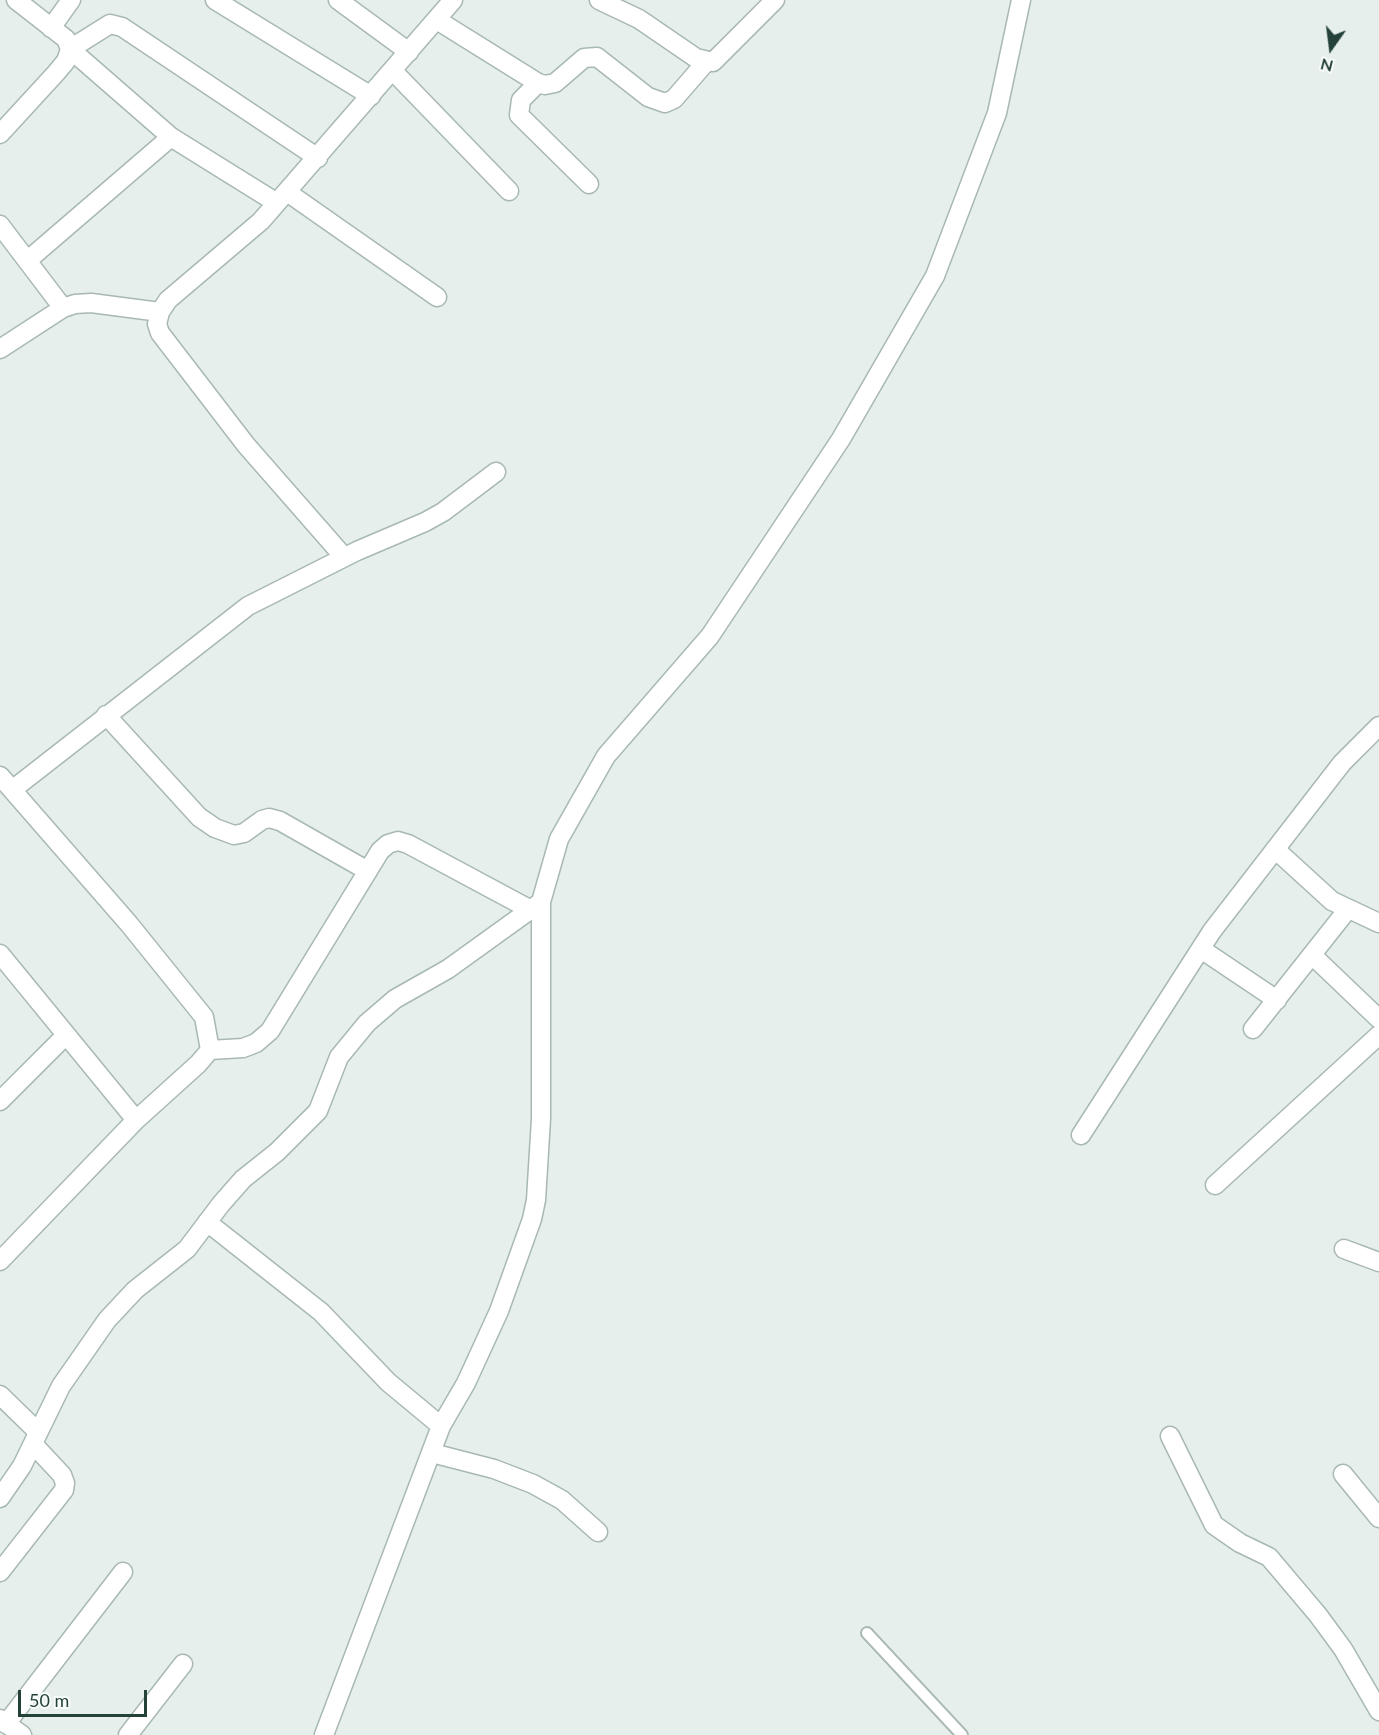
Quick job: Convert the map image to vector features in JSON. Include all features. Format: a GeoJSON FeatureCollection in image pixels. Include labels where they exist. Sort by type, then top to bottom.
{"type":"FeatureCollection","features":[{"type":"Feature","properties":{"kind":"street"},"geometry":{"type":"LineString","coordinates":[[16,0],[66,39],[70,49],[171,137],[282,198],[437,297]]}},
{"type":"Feature","properties":{"kind":"street"},"geometry":{"type":"LineString","coordinates":[[51,28],[71,0]]}},
{"type":"Feature","properties":{"kind":"street"},"geometry":{"type":"LineString","coordinates":[[215,0],[371,96]]}},
{"type":"Feature","properties":{"kind":"street"},"geometry":{"type":"LineString","coordinates":[[338,0],[409,52]]}},
{"type":"Feature","properties":{"kind":"street"},"geometry":{"type":"LineString","coordinates":[[344,557],[257,458],[160,333],[157,324],[160,312],[168,300],[243,238],[282,198],[453,0]]}},
{"type":"Feature","properties":{"kind":"street"},"geometry":{"type":"LineString","coordinates":[[598,0],[639,19],[706,62],[713,62],[720,57],[775,0]]}},
{"type":"Feature","properties":{"kind":"street"},"geometry":{"type":"LineString","coordinates":[[324,1735],[441,1426],[465,1383],[499,1311],[525,1239],[536,1200],[541,1119],[536,906],[559,839],[606,756],[710,636],[841,439],[935,276],[997,113],[1021,0]]}},
{"type":"Feature","properties":{"kind":"street"},"geometry":{"type":"LineString","coordinates":[[437,20],[538,82],[555,83],[584,58],[597,57],[648,97],[665,103],[674,99],[706,62]]}},
{"type":"Feature","properties":{"kind":"street"},"geometry":{"type":"LineString","coordinates":[[0,134],[66,61],[70,49],[110,24],[122,27],[318,158]]}},
{"type":"Feature","properties":{"kind":"street"},"geometry":{"type":"LineString","coordinates":[[393,70],[509,191]]}},
{"type":"Feature","properties":{"kind":"street"},"geometry":{"type":"LineString","coordinates":[[538,82],[521,100],[519,115],[589,184]]}},
{"type":"Feature","properties":{"kind":"street"},"geometry":{"type":"LineString","coordinates":[[28,260],[171,137]]}},
{"type":"Feature","properties":{"kind":"street"},"geometry":{"type":"LineString","coordinates":[[2,230],[28,260],[63,308]]}},
{"type":"Feature","properties":{"kind":"street"},"geometry":{"type":"LineString","coordinates":[[0,349],[63,308],[91,303],[160,312]]}},
{"type":"Feature","properties":{"kind":"street"},"geometry":{"type":"LineString","coordinates":[[210,1050],[204,1017],[129,924],[6,783],[106,715],[248,606],[344,557],[443,512],[496,472]]}},
{"type":"Feature","properties":{"kind":"street"},"geometry":{"type":"LineString","coordinates":[[106,715],[199,817],[215,828],[234,835],[244,833],[262,820],[269,818],[280,821],[368,871]]}},
{"type":"Feature","properties":{"kind":"street"},"geometry":{"type":"LineString","coordinates":[[1082,1135],[1201,949],[1342,763],[1379,726]]}},
{"type":"Feature","properties":{"kind":"street"},"geometry":{"type":"LineString","coordinates":[[0,1261],[136,1120],[198,1064],[210,1050],[243,1048],[256,1043],[270,1031],[380,851],[388,844],[398,841],[408,844],[536,906]]}},
{"type":"Feature","properties":{"kind":"street"},"geometry":{"type":"LineString","coordinates":[[1275,849],[1332,901],[1379,923]]}},
{"type":"Feature","properties":{"kind":"street"},"geometry":{"type":"LineString","coordinates":[[0,1498],[14,1481],[61,1386],[107,1320],[135,1290],[187,1249],[243,1179],[277,1152],[318,1111],[339,1057],[367,1023],[395,999],[448,969],[536,906]]}},
{"type":"Feature","properties":{"kind":"street"},"geometry":{"type":"LineString","coordinates":[[1253,1029],[1348,909]]}},
{"type":"Feature","properties":{"kind":"street"},"geometry":{"type":"LineString","coordinates":[[1201,949],[1277,1000]]}},
{"type":"Feature","properties":{"kind":"street"},"geometry":{"type":"LineString","coordinates":[[0,954],[136,1120]]}},
{"type":"Feature","properties":{"kind":"street"},"geometry":{"type":"LineString","coordinates":[[1312,955],[1379,1019]]}},
{"type":"Feature","properties":{"kind":"street"},"geometry":{"type":"LineString","coordinates":[[0,1101],[66,1035]]}},
{"type":"Feature","properties":{"kind":"street"},"geometry":{"type":"LineString","coordinates":[[1215,1185],[1379,1035]]}},
{"type":"Feature","properties":{"kind":"street"},"geometry":{"type":"LineString","coordinates":[[207,1222],[321,1312],[388,1382],[441,1426]]}},
{"type":"Feature","properties":{"kind":"street"},"geometry":{"type":"LineString","coordinates":[[1344,1249],[1379,1262]]}},
{"type":"Feature","properties":{"kind":"street"},"geometry":{"type":"LineString","coordinates":[[0,1395],[35,1438],[62,1475],[65,1483],[64,1490],[0,1572]]}},
{"type":"Feature","properties":{"kind":"street"},"geometry":{"type":"LineString","coordinates":[[1170,1436],[1214,1525],[1240,1543],[1269,1557],[1318,1615],[1343,1649],[1379,1711]]}},
{"type":"Feature","properties":{"kind":"street"},"geometry":{"type":"LineString","coordinates":[[432,1453],[494,1469],[533,1484],[562,1500],[598,1532]]}},
{"type":"Feature","properties":{"kind":"street"},"geometry":{"type":"LineString","coordinates":[[1343,1474],[1379,1518]]}},
{"type":"Feature","properties":{"kind":"street"},"geometry":{"type":"LineString","coordinates":[[22,1735],[3,1722],[123,1572]]}},
{"type":"Feature","properties":{"kind":"street"},"geometry":{"type":"LineString","coordinates":[[128,1735],[183,1664]]}},
{"type":"Feature","properties":{"kind":"lane"},"geometry":{"type":"LineString","coordinates":[[867,1633],[962,1735]]}}]}
